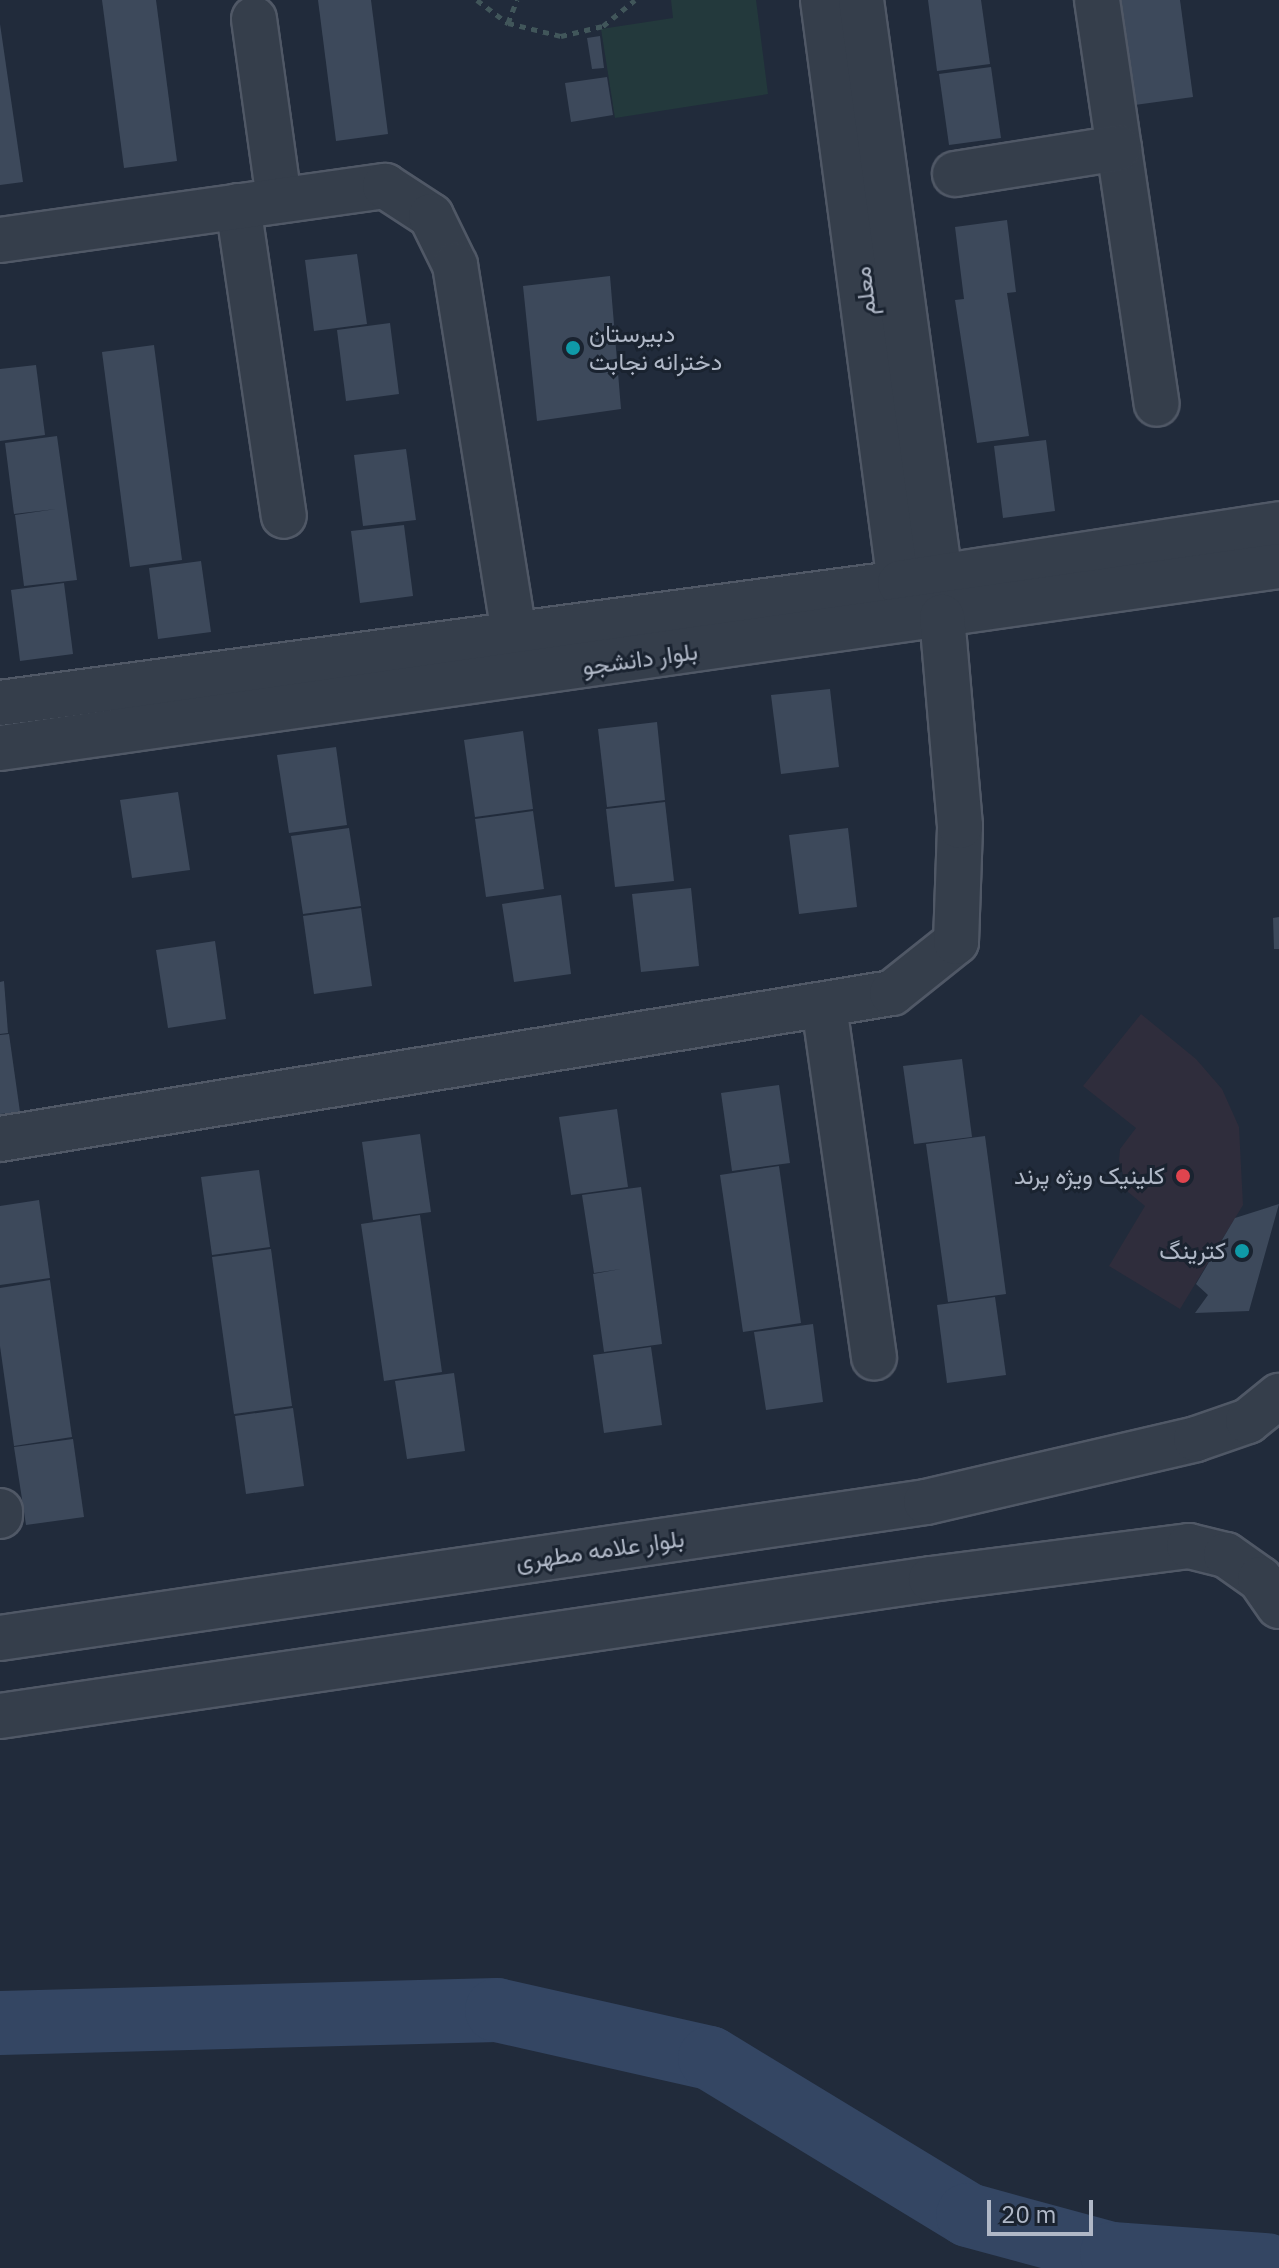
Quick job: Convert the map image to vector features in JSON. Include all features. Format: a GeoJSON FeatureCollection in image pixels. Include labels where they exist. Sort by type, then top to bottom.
{"type":"FeatureCollection","features":[{"type":"Feature","properties":{"kind":"street","name":"معلم"},"geometry":{"type":"LineString","coordinates":[[823,0],[927,593]]}},
{"type":"Feature","properties":{"kind":"street","name":"معلم"},"geometry":{"type":"LineString","coordinates":[[861,0],[927,593]]}},
{"type":"Feature","properties":{"kind":"street"},"geometry":{"type":"LineString","coordinates":[[1097,0],[1157,404]]}},
{"type":"Feature","properties":{"kind":"street"},"geometry":{"type":"LineString","coordinates":[[254,19],[258,203],[284,516]]}},
{"type":"Feature","properties":{"kind":"street"},"geometry":{"type":"LineString","coordinates":[[955,174],[1119,148]]}},
{"type":"Feature","properties":{"kind":"street"},"geometry":{"type":"LineString","coordinates":[[0,240],[385,186],[431,216],[455,265],[514,632]]}},
{"type":"Feature","properties":{"kind":"street","name":"بلوار دانشجو"},"geometry":{"type":"LineString","coordinates":[[0,748],[927,593],[1279,524]]}},
{"type":"Feature","properties":{"kind":"street","name":"بلوار دانشجو"},"geometry":{"type":"LineString","coordinates":[[0,703],[514,632],[927,593],[1279,566]]}},
{"type":"Feature","properties":{"kind":"street"},"geometry":{"type":"LineString","coordinates":[[0,1139],[892,993],[956,942],[960,826],[927,593]]}},
{"type":"Feature","properties":{"kind":"street"},"geometry":{"type":"LineString","coordinates":[[824,1006],[874,1357]]}},
{"type":"Feature","properties":{"kind":"street","name":"بلوار علامه مطهری"},"geometry":{"type":"LineString","coordinates":[[0,1638],[926,1502],[1196,1439],[1248,1421],[1279,1396]]}},
{"type":"Feature","properties":{"kind":"street"},"geometry":{"type":"LineString","coordinates":[[0,1716],[931,1579],[1189,1546],[1226,1555],[1260,1579],[1279,1606]]}},
{"type":"Feature","properties":{"kind":"path"},"geometry":{"type":"LineString","coordinates":[[477,0],[508,23],[561,36],[603,26],[635,0]]}},
{"type":"Feature","properties":{"kind":"path"},"geometry":{"type":"LineString","coordinates":[[508,23],[517,0]]}},
{"type":"Feature","properties":{"kind":"shaded area","name":"کلینیک ویژه پرند"},"geometry":{"type":"Polygon","coordinates":[[[1141,1014],[1196,1059],[1222,1089],[1239,1127],[1243,1205],[1180,1309],[1109,1266],[1145,1206],[1128,1192],[1119,1160],[1120,1149],[1136,1128],[1083,1086],[1141,1014]]]}},
{"type":"Feature","properties":{"kind":"green space"},"geometry":{"type":"Polygon","coordinates":[[[671,0],[756,0],[768,94],[615,118],[601,29],[673,18],[671,0]]]}},
{"type":"Feature","properties":{"kind":"building"},"geometry":{"type":"Polygon","coordinates":[[[102,0],[156,0],[177,161],[124,168],[102,0]]]}},
{"type":"Feature","properties":{"kind":"building"},"geometry":{"type":"Polygon","coordinates":[[[318,0],[371,0],[388,134],[336,141],[318,0]]]}},
{"type":"Feature","properties":{"kind":"building"},"geometry":{"type":"Polygon","coordinates":[[[928,0],[981,0],[990,64],[937,71],[928,0]]]}},
{"type":"Feature","properties":{"kind":"building"},"geometry":{"type":"Polygon","coordinates":[[[1097,0],[1180,0],[1193,97],[1113,108],[1097,0]]]}},
{"type":"Feature","properties":{"kind":"building"},"geometry":{"type":"Polygon","coordinates":[[[0,24],[23,182],[0,185],[0,24]]]}},
{"type":"Feature","properties":{"kind":"building"},"geometry":{"type":"Polygon","coordinates":[[[600,36],[604,68],[592,69],[587,38],[600,36]]]}},
{"type":"Feature","properties":{"kind":"building"},"geometry":{"type":"Polygon","coordinates":[[[991,67],[1001,138],[949,145],[939,74],[991,67]]]}},
{"type":"Feature","properties":{"kind":"building"},"geometry":{"type":"Polygon","coordinates":[[[607,77],[613,115],[571,122],[565,83],[607,77]]]}},
{"type":"Feature","properties":{"kind":"building"},"geometry":{"type":"Polygon","coordinates":[[[1007,220],[1016,292],[1007,293],[1029,436],[977,443],[955,300],[964,299],[955,227],[1007,220]]]}},
{"type":"Feature","properties":{"kind":"building"},"geometry":{"type":"Polygon","coordinates":[[[357,254],[367,324],[314,331],[305,260],[357,254]]]}},
{"type":"Feature","properties":{"kind":"building","name":"دبیرستان دخترانه نجابت"},"geometry":{"type":"Polygon","coordinates":[[[610,276],[621,409],[537,421],[523,286],[610,276]]]}},
{"type":"Feature","properties":{"kind":"building"},"geometry":{"type":"Polygon","coordinates":[[[390,323],[399,394],[346,401],[337,330],[390,323]]]}},
{"type":"Feature","properties":{"kind":"building"},"geometry":{"type":"Polygon","coordinates":[[[154,345],[182,560],[130,567],[102,352],[154,345]]]}},
{"type":"Feature","properties":{"kind":"building"},"geometry":{"type":"Polygon","coordinates":[[[36,365],[45,435],[0,441],[0,369],[36,365]]]}},
{"type":"Feature","properties":{"kind":"building"},"geometry":{"type":"Polygon","coordinates":[[[57,436],[77,580],[24,586],[15,515],[56,509],[14,514],[5,443],[57,436]]]}},
{"type":"Feature","properties":{"kind":"building"},"geometry":{"type":"Polygon","coordinates":[[[1046,440],[1055,511],[1003,518],[994,446],[1046,440]]]}},
{"type":"Feature","properties":{"kind":"building"},"geometry":{"type":"Polygon","coordinates":[[[406,449],[416,520],[363,526],[354,455],[406,449]]]}},
{"type":"Feature","properties":{"kind":"building"},"geometry":{"type":"Polygon","coordinates":[[[404,525],[413,596],[360,603],[351,531],[404,525]]]}},
{"type":"Feature","properties":{"kind":"building"},"geometry":{"type":"Polygon","coordinates":[[[201,561],[211,632],[158,639],[149,568],[201,561]]]}},
{"type":"Feature","properties":{"kind":"building"},"geometry":{"type":"Polygon","coordinates":[[[64,583],[73,654],[20,661],[11,590],[64,583]]]}},
{"type":"Feature","properties":{"kind":"building"},"geometry":{"type":"Polygon","coordinates":[[[830,689],[839,767],[781,774],[771,695],[830,689]]]}},
{"type":"Feature","properties":{"kind":"building"},"geometry":{"type":"Polygon","coordinates":[[[657,722],[665,800],[607,807],[598,729],[657,722]]]}},
{"type":"Feature","properties":{"kind":"building"},"geometry":{"type":"Polygon","coordinates":[[[523,731],[533,809],[475,817],[464,740],[523,731]]]}},
{"type":"Feature","properties":{"kind":"building"},"geometry":{"type":"Polygon","coordinates":[[[336,747],[347,825],[289,833],[277,755],[336,747]]]}},
{"type":"Feature","properties":{"kind":"building"},"geometry":{"type":"Polygon","coordinates":[[[178,792],[190,870],[132,878],[120,800],[178,792]]]}},
{"type":"Feature","properties":{"kind":"building"},"geometry":{"type":"Polygon","coordinates":[[[665,802],[674,881],[615,887],[606,809],[665,802]]]}},
{"type":"Feature","properties":{"kind":"building"},"geometry":{"type":"Polygon","coordinates":[[[533,811],[544,889],[486,897],[475,819],[533,811]]]}},
{"type":"Feature","properties":{"kind":"building"},"geometry":{"type":"Polygon","coordinates":[[[349,828],[361,906],[303,914],[291,836],[349,828]]]}},
{"type":"Feature","properties":{"kind":"building"},"geometry":{"type":"Polygon","coordinates":[[[848,828],[857,907],[799,914],[789,835],[848,828]]]}},
{"type":"Feature","properties":{"kind":"building"},"geometry":{"type":"Polygon","coordinates":[[[691,888],[699,966],[641,972],[632,894],[691,888]]]}},
{"type":"Feature","properties":{"kind":"building"},"geometry":{"type":"Polygon","coordinates":[[[561,895],[571,974],[514,982],[502,904],[561,895]]]}},
{"type":"Feature","properties":{"kind":"building"},"geometry":{"type":"Polygon","coordinates":[[[361,908],[372,986],[314,994],[303,916],[361,908]]]}},
{"type":"Feature","properties":{"kind":"building"},"geometry":{"type":"Polygon","coordinates":[[[1279,917],[1279,949],[1274,949],[1273,918],[1279,917]]]}},
{"type":"Feature","properties":{"kind":"building"},"geometry":{"type":"Polygon","coordinates":[[[215,941],[226,1019],[168,1028],[156,950],[215,941]]]}},
{"type":"Feature","properties":{"kind":"building"},"geometry":{"type":"Polygon","coordinates":[[[4,981],[8,1033],[0,1034],[0,982],[4,981]]]}},
{"type":"Feature","properties":{"kind":"building"},"geometry":{"type":"Polygon","coordinates":[[[9,1034],[20,1112],[0,1114],[0,1035],[9,1034]]]}},
{"type":"Feature","properties":{"kind":"building"},"geometry":{"type":"Polygon","coordinates":[[[962,1059],[972,1137],[914,1144],[903,1066],[962,1059]]]}},
{"type":"Feature","properties":{"kind":"building"},"geometry":{"type":"Polygon","coordinates":[[[779,1085],[790,1163],[732,1171],[721,1093],[779,1085]]]}},
{"type":"Feature","properties":{"kind":"building"},"geometry":{"type":"Polygon","coordinates":[[[617,1109],[628,1187],[571,1195],[559,1117],[617,1109]]]}},
{"type":"Feature","properties":{"kind":"building"},"geometry":{"type":"Polygon","coordinates":[[[420,1134],[431,1212],[373,1220],[362,1142],[420,1134]]]}},
{"type":"Feature","properties":{"kind":"building"},"geometry":{"type":"Polygon","coordinates":[[[985,1136],[1006,1294],[948,1302],[926,1144],[985,1136]]]}},
{"type":"Feature","properties":{"kind":"building"},"geometry":{"type":"Polygon","coordinates":[[[779,1166],[801,1323],[743,1332],[720,1175],[779,1166]]]}},
{"type":"Feature","properties":{"kind":"building"},"geometry":{"type":"Polygon","coordinates":[[[259,1170],[270,1247],[212,1255],[201,1177],[259,1170]]]}},
{"type":"Feature","properties":{"kind":"building"},"geometry":{"type":"Polygon","coordinates":[[[641,1187],[662,1344],[604,1352],[593,1274],[621,1269],[594,1273],[582,1195],[641,1187]]]}},
{"type":"Feature","properties":{"kind":"building"},"geometry":{"type":"Polygon","coordinates":[[[39,1200],[50,1278],[0,1285],[0,1206],[39,1200]]]}},
{"type":"Feature","properties":{"kind":"building","name":"کترینگ"},"geometry":{"type":"Polygon","coordinates":[[[1279,1204],[1249,1311],[1195,1313],[1208,1295],[1196,1284],[1235,1218],[1279,1204]]]}},
{"type":"Feature","properties":{"kind":"building"},"geometry":{"type":"Polygon","coordinates":[[[420,1215],[442,1372],[384,1381],[361,1224],[420,1215]]]}},
{"type":"Feature","properties":{"kind":"building"},"geometry":{"type":"Polygon","coordinates":[[[271,1249],[292,1406],[234,1414],[212,1257],[271,1249]]]}},
{"type":"Feature","properties":{"kind":"building"},"geometry":{"type":"Polygon","coordinates":[[[50,1280],[72,1437],[14,1446],[0,1346],[0,1288],[50,1280]]]}},
{"type":"Feature","properties":{"kind":"building"},"geometry":{"type":"Polygon","coordinates":[[[995,1297],[1006,1375],[947,1383],[937,1305],[995,1297]]]}},
{"type":"Feature","properties":{"kind":"building"},"geometry":{"type":"Polygon","coordinates":[[[813,1324],[823,1402],[766,1410],[754,1332],[813,1324]]]}},
{"type":"Feature","properties":{"kind":"building"},"geometry":{"type":"Polygon","coordinates":[[[651,1347],[662,1425],[604,1433],[593,1355],[651,1347]]]}},
{"type":"Feature","properties":{"kind":"building"},"geometry":{"type":"Polygon","coordinates":[[[454,1373],[465,1451],[407,1459],[395,1381],[454,1373]]]}},
{"type":"Feature","properties":{"kind":"building"},"geometry":{"type":"Polygon","coordinates":[[[293,1408],[304,1486],[246,1494],[235,1416],[293,1408]]]}},
{"type":"Feature","properties":{"kind":"building"},"geometry":{"type":"Polygon","coordinates":[[[73,1439],[84,1517],[26,1525],[14,1447],[73,1439]]]}},
{"type":"Feature","properties":{"kind":"waterway"},"geometry":{"type":"LineString","coordinates":[[0,2023],[497,2010],[710,2058],[968,2215],[1112,2254],[1267,2265]]}},
{"type":"Feature","properties":{"kind":"place","name":"دبیرستان دخترانه نجابت"},"geometry":{"type":"Point","coordinates":[573,348]}},
{"type":"Feature","properties":{"kind":"place","name":"کلینیک ویژه پرند"},"geometry":{"type":"Point","coordinates":[1183,1176]}},
{"type":"Feature","properties":{"kind":"place","name":"کترینگ"},"geometry":{"type":"Point","coordinates":[1242,1251]}}]}
